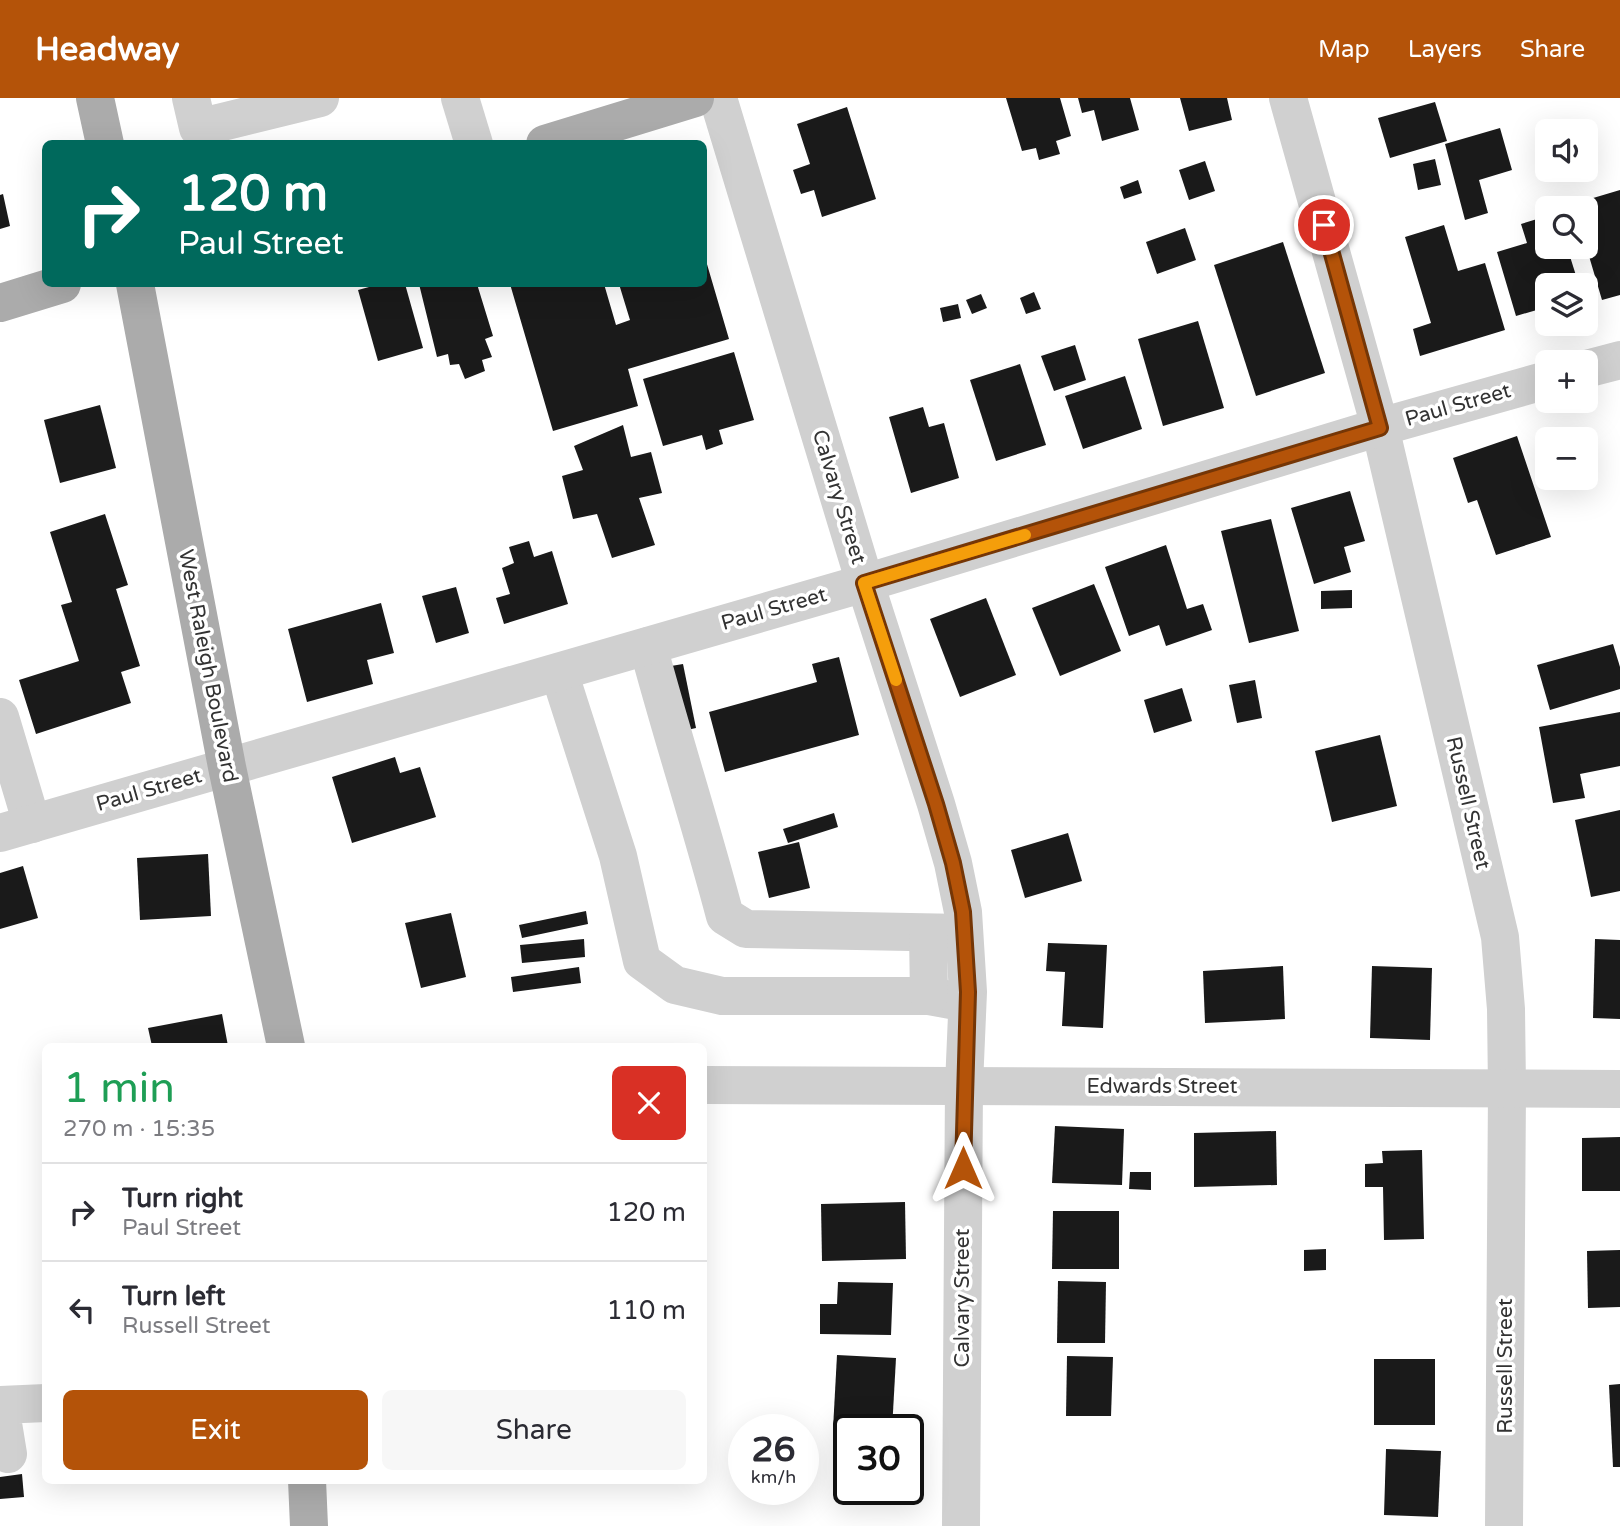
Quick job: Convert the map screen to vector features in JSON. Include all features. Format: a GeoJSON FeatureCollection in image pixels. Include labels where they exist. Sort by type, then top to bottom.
{"type":"FeatureCollection","features":[{"type":"Feature","properties":{"kind":"main road"},"geometry":{"type":"LineString","coordinates":[[95,98],[104,140]]}},
{"type":"Feature","properties":{"kind":"main road"},"geometry":{"type":"LineString","coordinates":[[558,140],[695,98]]}},
{"type":"Feature","properties":{"kind":"main road"},"geometry":{"type":"LineString","coordinates":[[0,303],[52,287]]}},
{"type":"Feature","properties":{"kind":"main road","name":"West Raleigh Boulevard"},"geometry":{"type":"LineString","coordinates":[[136,287],[227,767],[285,1043]]}},
{"type":"Feature","properties":{"kind":"main road"},"geometry":{"type":"LineString","coordinates":[[307,1484],[309,1526]]}},
{"type":"Feature","properties":{"kind":"street"},"geometry":{"type":"LineString","coordinates":[[191,98],[198,128],[298,101]]}},
{"type":"Feature","properties":{"kind":"street"},"geometry":{"type":"LineString","coordinates":[[460,98],[473,140]]}},
{"type":"Feature","properties":{"kind":"street","name":"Calvary Street"},"geometry":{"type":"LineString","coordinates":[[718,98],[864,583],[936,804],[953,863],[963,912],[946,933],[967,1003],[961,1526]]}},
{"type":"Feature","properties":{"kind":"street","name":"Russell Street"},"geometry":{"type":"LineString","coordinates":[[1288,98],[1380,428],[1500,937],[1506,1009],[1507,1089],[1504,1526]]}},
{"type":"Feature","properties":{"kind":"street"},"geometry":{"type":"LineString","coordinates":[[1598,366],[1620,360]]}},
{"type":"Feature","properties":{"kind":"street","name":"Paul Street"},"geometry":{"type":"LineString","coordinates":[[16,829],[864,583],[1535,383]]}},
{"type":"Feature","properties":{"kind":"street"},"geometry":{"type":"LineString","coordinates":[[648,646],[725,916],[746,929],[946,933],[929,996]]}},
{"type":"Feature","properties":{"kind":"street"},"geometry":{"type":"LineString","coordinates":[[559,672],[618,856],[642,961],[675,985],[722,996],[929,996],[967,1003]]}},
{"type":"Feature","properties":{"kind":"street"},"geometry":{"type":"LineString","coordinates":[[0,717],[16,829]]}},
{"type":"Feature","properties":{"kind":"street","name":"Edwards Street"},"geometry":{"type":"LineString","coordinates":[[707,1085],[1620,1089]]}},
{"type":"Feature","properties":{"kind":"street"},"geometry":{"type":"LineString","coordinates":[[8,1454],[1,1405],[42,1403]]}},
{"type":"Feature","properties":{"kind":"building"},"geometry":{"type":"Polygon","coordinates":[[[1006,98],[1060,98],[1071,136],[1056,141],[1060,154],[1039,160],[1036,148],[1022,151],[1006,98]]]}},
{"type":"Feature","properties":{"kind":"building"},"geometry":{"type":"Polygon","coordinates":[[[1078,98],[1130,98],[1139,130],[1102,141],[1094,110],[1082,113],[1078,98]]]}},
{"type":"Feature","properties":{"kind":"building"},"geometry":{"type":"Polygon","coordinates":[[[1180,98],[1227,98],[1232,120],[1189,131],[1180,98]]]}},
{"type":"Feature","properties":{"kind":"building"},"geometry":{"type":"Polygon","coordinates":[[[1435,102],[1447,141],[1390,158],[1378,118],[1435,102]]]}},
{"type":"Feature","properties":{"kind":"building"},"geometry":{"type":"Polygon","coordinates":[[[847,107],[876,199],[822,217],[814,190],[801,194],[793,170],[810,164],[797,124],[847,107]]]}},
{"type":"Feature","properties":{"kind":"building"},"geometry":{"type":"Polygon","coordinates":[[[1500,128],[1512,170],[1479,180],[1488,213],[1465,220],[1445,144],[1500,128]]]}},
{"type":"Feature","properties":{"kind":"building"},"geometry":{"type":"Polygon","coordinates":[[[1435,159],[1441,185],[1418,190],[1413,164],[1435,159]]]}},
{"type":"Feature","properties":{"kind":"building"},"geometry":{"type":"Polygon","coordinates":[[[1205,161],[1215,191],[1189,200],[1179,170],[1205,161]]]}},
{"type":"Feature","properties":{"kind":"building"},"geometry":{"type":"Polygon","coordinates":[[[1138,180],[1142,193],[1124,199],[1120,187],[1138,180]]]}},
{"type":"Feature","properties":{"kind":"building"},"geometry":{"type":"Polygon","coordinates":[[[1620,190],[1620,295],[1602,300],[1598,273],[1594,273],[1590,259],[1598,259],[1598,197],[1620,190]]]}},
{"type":"Feature","properties":{"kind":"building"},"geometry":{"type":"Polygon","coordinates":[[[3,194],[10,226],[0,229],[0,195],[3,194]]]}},
{"type":"Feature","properties":{"kind":"building"},"geometry":{"type":"Polygon","coordinates":[[[1535,220],[1535,259],[1571,259],[1575,273],[1535,273],[1535,310],[1516,316],[1497,252],[1527,243],[1521,224],[1535,220]]]}},
{"type":"Feature","properties":{"kind":"building"},"geometry":{"type":"Polygon","coordinates":[[[1444,225],[1458,271],[1485,263],[1505,330],[1420,356],[1413,329],[1431,323],[1405,237],[1444,225]]]}},
{"type":"Feature","properties":{"kind":"building"},"geometry":{"type":"Polygon","coordinates":[[[1185,228],[1196,260],[1157,274],[1146,242],[1185,228]]]}},
{"type":"Feature","properties":{"kind":"building"},"geometry":{"type":"Polygon","coordinates":[[[1283,242],[1325,373],[1256,396],[1214,265],[1283,242]]]}},
{"type":"Feature","properties":{"kind":"building"},"geometry":{"type":"Polygon","coordinates":[[[707,264],[729,339],[628,369],[638,406],[553,431],[511,287],[605,287],[616,325],[630,320],[620,287],[707,287],[707,264]]]}},
{"type":"Feature","properties":{"kind":"building"},"geometry":{"type":"Polygon","coordinates":[[[369,287],[406,287],[423,348],[378,361],[358,290],[369,287]]]}},
{"type":"Feature","properties":{"kind":"building"},"geometry":{"type":"Polygon","coordinates":[[[420,287],[478,287],[493,336],[485,339],[492,357],[482,360],[485,371],[465,379],[459,364],[450,365],[448,354],[437,357],[420,287]]]}},
{"type":"Feature","properties":{"kind":"building"},"geometry":{"type":"Polygon","coordinates":[[[1034,292],[1041,309],[1026,314],[1020,298],[1034,292]]]}},
{"type":"Feature","properties":{"kind":"building"},"geometry":{"type":"Polygon","coordinates":[[[981,294],[987,308],[972,314],[966,300],[981,294]]]}},
{"type":"Feature","properties":{"kind":"building"},"geometry":{"type":"Polygon","coordinates":[[[958,304],[961,318],[943,322],[940,308],[958,304]]]}},
{"type":"Feature","properties":{"kind":"building"},"geometry":{"type":"Polygon","coordinates":[[[1198,321],[1224,408],[1163,426],[1138,339],[1198,321]]]}},
{"type":"Feature","properties":{"kind":"building"},"geometry":{"type":"Polygon","coordinates":[[[1075,345],[1086,380],[1054,391],[1041,356],[1075,345]]]}},
{"type":"Feature","properties":{"kind":"building"},"geometry":{"type":"Polygon","coordinates":[[[734,352],[754,420],[719,430],[723,444],[706,450],[702,435],[663,446],[643,379],[734,352]]]}},
{"type":"Feature","properties":{"kind":"building"},"geometry":{"type":"Polygon","coordinates":[[[1020,364],[1046,445],[996,461],[970,380],[1020,364]]]}},
{"type":"Feature","properties":{"kind":"building"},"geometry":{"type":"Polygon","coordinates":[[[1125,376],[1142,429],[1083,449],[1065,396],[1125,376]]]}},
{"type":"Feature","properties":{"kind":"building"},"geometry":{"type":"Polygon","coordinates":[[[100,405],[116,468],[60,483],[44,420],[100,405]]]}},
{"type":"Feature","properties":{"kind":"building"},"geometry":{"type":"Polygon","coordinates":[[[923,407],[929,427],[944,423],[959,478],[911,493],[889,417],[923,407]]]}},
{"type":"Feature","properties":{"kind":"building"},"geometry":{"type":"Polygon","coordinates":[[[623,425],[631,457],[651,452],[662,493],[639,498],[655,545],[612,558],[597,514],[573,519],[562,476],[583,470],[574,446],[623,425]]]}},
{"type":"Feature","properties":{"kind":"building"},"geometry":{"type":"Polygon","coordinates":[[[1517,436],[1551,537],[1496,555],[1477,500],[1468,503],[1453,458],[1517,436]]]}},
{"type":"Feature","properties":{"kind":"building"},"geometry":{"type":"Polygon","coordinates":[[[1350,491],[1365,541],[1344,547],[1351,572],[1314,584],[1291,508],[1350,491]]]}},
{"type":"Feature","properties":{"kind":"building"},"geometry":{"type":"Polygon","coordinates":[[[105,514],[128,585],[116,589],[140,666],[121,672],[131,703],[36,734],[19,680],[79,661],[61,605],[72,602],[50,532],[105,514]]]}},
{"type":"Feature","properties":{"kind":"building"},"geometry":{"type":"Polygon","coordinates":[[[1271,519],[1299,631],[1249,643],[1221,531],[1271,519]]]}},
{"type":"Feature","properties":{"kind":"building"},"geometry":{"type":"Polygon","coordinates":[[[529,541],[534,557],[552,551],[568,604],[504,624],[496,598],[510,594],[502,568],[514,563],[509,547],[529,541]]]}},
{"type":"Feature","properties":{"kind":"building"},"geometry":{"type":"Polygon","coordinates":[[[1166,545],[1187,609],[1203,604],[1212,630],[1166,646],[1159,625],[1129,636],[1105,567],[1166,545]]]}},
{"type":"Feature","properties":{"kind":"building"},"geometry":{"type":"Polygon","coordinates":[[[1094,584],[1121,651],[1060,676],[1032,608],[1094,584]]]}},
{"type":"Feature","properties":{"kind":"building"},"geometry":{"type":"Polygon","coordinates":[[[456,587],[469,633],[436,643],[422,596],[456,587]]]}},
{"type":"Feature","properties":{"kind":"building"},"geometry":{"type":"Polygon","coordinates":[[[1352,590],[1352,608],[1321,609],[1321,591],[1352,590]]]}},
{"type":"Feature","properties":{"kind":"building"},"geometry":{"type":"Polygon","coordinates":[[[986,598],[1016,675],[960,697],[930,619],[986,598]]]}},
{"type":"Feature","properties":{"kind":"building"},"geometry":{"type":"Polygon","coordinates":[[[381,603],[394,653],[367,660],[373,684],[307,702],[288,629],[381,603]]]}},
{"type":"Feature","properties":{"kind":"building"},"geometry":{"type":"Polygon","coordinates":[[[1613,644],[1620,667],[1620,689],[1550,710],[1537,665],[1613,644]]]}},
{"type":"Feature","properties":{"kind":"building"},"geometry":{"type":"Polygon","coordinates":[[[839,657],[859,735],[725,772],[709,712],[817,682],[812,664],[839,657]]]}},
{"type":"Feature","properties":{"kind":"building"},"geometry":{"type":"Polygon","coordinates":[[[683,664],[696,728],[678,732],[665,667],[683,664]]]}},
{"type":"Feature","properties":{"kind":"building"},"geometry":{"type":"Polygon","coordinates":[[[1255,680],[1262,718],[1237,723],[1229,685],[1255,680]]]}},
{"type":"Feature","properties":{"kind":"building"},"geometry":{"type":"Polygon","coordinates":[[[1182,688],[1192,721],[1154,733],[1144,700],[1182,688]]]}},
{"type":"Feature","properties":{"kind":"building"},"geometry":{"type":"Polygon","coordinates":[[[1620,712],[1620,766],[1580,774],[1585,798],[1553,803],[1539,727],[1620,712]]]}},
{"type":"Feature","properties":{"kind":"building"},"geometry":{"type":"Polygon","coordinates":[[[1380,735],[1397,806],[1332,822],[1315,751],[1380,735]]]}},
{"type":"Feature","properties":{"kind":"building"},"geometry":{"type":"Polygon","coordinates":[[[395,757],[400,773],[420,767],[436,817],[352,843],[332,777],[395,757]]]}},
{"type":"Feature","properties":{"kind":"building"},"geometry":{"type":"Polygon","coordinates":[[[1620,810],[1620,891],[1591,897],[1575,820],[1620,810]]]}},
{"type":"Feature","properties":{"kind":"building"},"geometry":{"type":"Polygon","coordinates":[[[834,813],[838,827],[788,843],[783,829],[834,813]]]}},
{"type":"Feature","properties":{"kind":"building"},"geometry":{"type":"Polygon","coordinates":[[[1068,833],[1082,881],[1025,898],[1011,850],[1068,833]]]}},
{"type":"Feature","properties":{"kind":"building"},"geometry":{"type":"Polygon","coordinates":[[[799,842],[810,888],[769,898],[758,852],[799,842]]]}},
{"type":"Feature","properties":{"kind":"building"},"geometry":{"type":"Polygon","coordinates":[[[208,854],[211,916],[140,920],[137,858],[208,854]]]}},
{"type":"Feature","properties":{"kind":"building"},"geometry":{"type":"Polygon","coordinates":[[[23,866],[38,918],[0,929],[0,873],[23,866]]]}},
{"type":"Feature","properties":{"kind":"building"},"geometry":{"type":"Polygon","coordinates":[[[586,911],[588,924],[522,938],[519,925],[586,911]]]}},
{"type":"Feature","properties":{"kind":"building"},"geometry":{"type":"Polygon","coordinates":[[[451,913],[466,977],[421,988],[405,923],[451,913]]]}},
{"type":"Feature","properties":{"kind":"building"},"geometry":{"type":"Polygon","coordinates":[[[584,939],[585,957],[522,963],[520,945],[584,939]]]}},
{"type":"Feature","properties":{"kind":"building"},"geometry":{"type":"Polygon","coordinates":[[[1595,939],[1620,940],[1620,1019],[1593,1018],[1595,939]]]}},
{"type":"Feature","properties":{"kind":"building"},"geometry":{"type":"Polygon","coordinates":[[[1048,943],[1107,945],[1103,1028],[1062,1026],[1065,972],[1046,971],[1048,943]]]}},
{"type":"Feature","properties":{"kind":"building"},"geometry":{"type":"Polygon","coordinates":[[[1283,966],[1285,1019],[1205,1023],[1203,971],[1283,966]]]}},
{"type":"Feature","properties":{"kind":"building"},"geometry":{"type":"Polygon","coordinates":[[[1372,966],[1432,968],[1430,1040],[1370,1038],[1372,966]]]}},
{"type":"Feature","properties":{"kind":"building"},"geometry":{"type":"Polygon","coordinates":[[[579,967],[581,983],[513,992],[511,977],[579,967]]]}},
{"type":"Feature","properties":{"kind":"building"},"geometry":{"type":"Polygon","coordinates":[[[222,1014],[227,1043],[151,1043],[148,1028],[222,1014]]]}},
{"type":"Feature","properties":{"kind":"building"},"geometry":{"type":"Polygon","coordinates":[[[1055,1126],[1124,1129],[1122,1185],[1052,1183],[1055,1126]]]}},
{"type":"Feature","properties":{"kind":"building"},"geometry":{"type":"Polygon","coordinates":[[[1276,1131],[1277,1185],[1194,1187],[1194,1133],[1276,1131]]]}},
{"type":"Feature","properties":{"kind":"building"},"geometry":{"type":"Polygon","coordinates":[[[1620,1137],[1620,1191],[1582,1191],[1582,1138],[1620,1137]]]}},
{"type":"Feature","properties":{"kind":"building"},"geometry":{"type":"Polygon","coordinates":[[[1422,1150],[1424,1239],[1384,1240],[1383,1187],[1365,1187],[1365,1164],[1383,1163],[1382,1151],[1422,1150]]]}},
{"type":"Feature","properties":{"kind":"building"},"geometry":{"type":"Polygon","coordinates":[[[1130,1172],[1151,1172],[1151,1190],[1129,1189],[1130,1172]]]}},
{"type":"Feature","properties":{"kind":"building"},"geometry":{"type":"Polygon","coordinates":[[[905,1202],[906,1259],[822,1261],[821,1204],[905,1202]]]}},
{"type":"Feature","properties":{"kind":"building"},"geometry":{"type":"Polygon","coordinates":[[[1053,1211],[1119,1211],[1119,1269],[1052,1269],[1053,1211]]]}},
{"type":"Feature","properties":{"kind":"building"},"geometry":{"type":"Polygon","coordinates":[[[1326,1249],[1326,1270],[1304,1271],[1304,1250],[1326,1249]]]}},
{"type":"Feature","properties":{"kind":"building"},"geometry":{"type":"Polygon","coordinates":[[[1620,1250],[1620,1307],[1588,1308],[1587,1251],[1620,1250]]]}},
{"type":"Feature","properties":{"kind":"building"},"geometry":{"type":"Polygon","coordinates":[[[1058,1281],[1106,1282],[1105,1343],[1057,1343],[1058,1281]]]}},
{"type":"Feature","properties":{"kind":"building"},"geometry":{"type":"Polygon","coordinates":[[[838,1282],[893,1283],[891,1335],[820,1334],[820,1304],[837,1304],[838,1282]]]}},
{"type":"Feature","properties":{"kind":"building"},"geometry":{"type":"Polygon","coordinates":[[[837,1355],[896,1358],[893,1414],[834,1414],[837,1355]]]}},
{"type":"Feature","properties":{"kind":"building"},"geometry":{"type":"Polygon","coordinates":[[[1067,1356],[1113,1357],[1111,1416],[1066,1416],[1067,1356]]]}},
{"type":"Feature","properties":{"kind":"building"},"geometry":{"type":"Polygon","coordinates":[[[1374,1359],[1435,1359],[1435,1425],[1374,1425],[1374,1359]]]}},
{"type":"Feature","properties":{"kind":"building"},"geometry":{"type":"Polygon","coordinates":[[[1620,1384],[1620,1467],[1613,1467],[1609,1385],[1620,1384]]]}},
{"type":"Feature","properties":{"kind":"building"},"geometry":{"type":"Polygon","coordinates":[[[1386,1449],[1441,1451],[1438,1517],[1384,1515],[1386,1449]]]}},
{"type":"Feature","properties":{"kind":"building"},"geometry":{"type":"Polygon","coordinates":[[[22,1474],[24,1497],[0,1499],[0,1477],[22,1474]]]}},
{"type":"Feature","properties":{"kind":"slow traffic"},"geometry":{"type":"LineString","coordinates":[[896,680],[864,583],[1025,535]]}},
{"type":"Feature","properties":{"kind":"route"},"geometry":{"type":"LineString","coordinates":[[963,1168],[968,992],[963,912],[953,863],[936,804],[864,583],[1380,428],[1324,225]]}}]}
